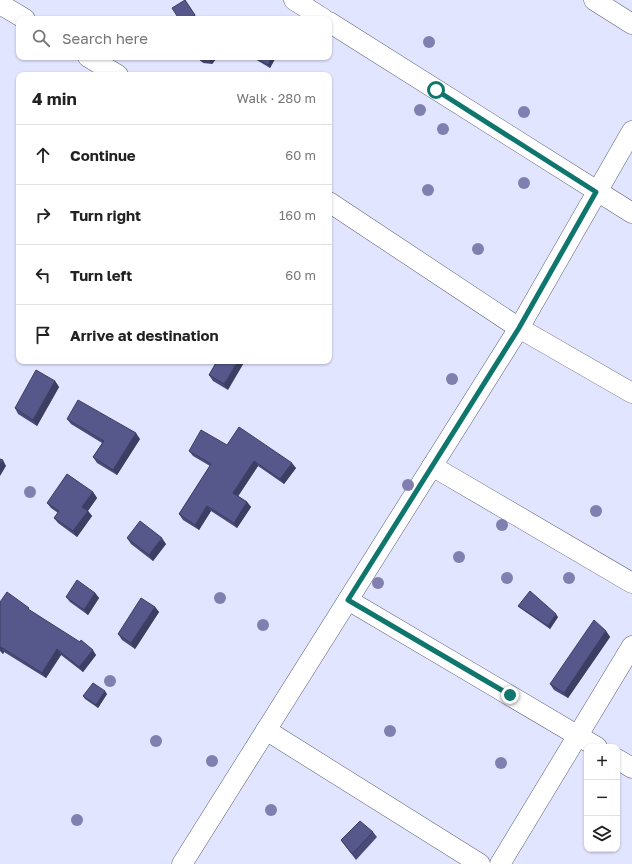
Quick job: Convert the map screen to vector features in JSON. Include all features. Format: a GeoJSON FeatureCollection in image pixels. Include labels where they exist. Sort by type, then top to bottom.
{"type":"FeatureCollection","features":[{"type":"Feature","properties":{"kind":"street"},"geometry":{"type":"LineString","coordinates":[[294,0],[319,16]]}},
{"type":"Feature","properties":{"kind":"street"},"geometry":{"type":"LineString","coordinates":[[594,0],[632,24]]}},
{"type":"Feature","properties":{"kind":"street"},"geometry":{"type":"LineString","coordinates":[[0,4],[20,16]]}},
{"type":"Feature","properties":{"kind":"street"},"geometry":{"type":"LineString","coordinates":[[332,24],[596,192],[632,213]]}},
{"type":"Feature","properties":{"kind":"street"},"geometry":{"type":"LineString","coordinates":[[93,60],[113,72]]}},
{"type":"Feature","properties":{"kind":"street"},"geometry":{"type":"LineString","coordinates":[[182,864],[519,328],[632,131]]}},
{"type":"Feature","properties":{"kind":"street"},"geometry":{"type":"LineString","coordinates":[[332,204],[519,328],[632,393]]}},
{"type":"Feature","properties":{"kind":"street"},"geometry":{"type":"LineString","coordinates":[[432,466],[632,583]]}},
{"type":"Feature","properties":{"kind":"street"},"geometry":{"type":"LineString","coordinates":[[348,600],[592,744]]}},
{"type":"Feature","properties":{"kind":"street"},"geometry":{"type":"LineString","coordinates":[[500,864],[632,646]]}},
{"type":"Feature","properties":{"kind":"street"},"geometry":{"type":"LineString","coordinates":[[266,730],[480,864]]}},
{"type":"Feature","properties":{"kind":"street"},"geometry":{"type":"LineString","coordinates":[[620,761],[632,768]]}},
{"type":"Feature","properties":{"kind":"building"},"geometry":{"type":"Polygon","coordinates":[[[185,0],[195,15],[177,16],[172,8],[185,0]]]}},
{"type":"Feature","properties":{"kind":"building"},"geometry":{"type":"Polygon","coordinates":[[[259,60],[270,60],[268,65],[259,60]]]}},
{"type":"Feature","properties":{"kind":"building"},"geometry":{"type":"Polygon","coordinates":[[[215,364],[236,364],[224,384],[209,375],[215,364]]]}},
{"type":"Feature","properties":{"kind":"building"},"geometry":{"type":"Polygon","coordinates":[[[36,370],[55,381],[33,420],[15,408],[36,370]]]}},
{"type":"Feature","properties":{"kind":"building"},"geometry":{"type":"Polygon","coordinates":[[[78,400],[136,433],[113,470],[93,457],[104,441],[67,419],[78,400]]]}},
{"type":"Feature","properties":{"kind":"building"},"geometry":{"type":"Polygon","coordinates":[[[239,427],[292,463],[280,479],[254,461],[233,493],[247,502],[234,523],[207,506],[195,525],[179,514],[211,464],[189,451],[201,430],[227,445],[239,427]]]}},
{"type":"Feature","properties":{"kind":"building"},"geometry":{"type":"Polygon","coordinates":[[[67,474],[93,492],[82,507],[88,511],[73,531],[54,518],[59,511],[47,503],[67,474]]]}},
{"type":"Feature","properties":{"kind":"building"},"geometry":{"type":"Polygon","coordinates":[[[140,521],[162,538],[149,555],[127,538],[140,521]]]}},
{"type":"Feature","properties":{"kind":"building"},"geometry":{"type":"Polygon","coordinates":[[[77,580],[95,593],[84,610],[66,597],[77,580]]]}},
{"type":"Feature","properties":{"kind":"building"},"geometry":{"type":"Polygon","coordinates":[[[530,591],[556,614],[548,626],[518,606],[530,591]]]}},
{"type":"Feature","properties":{"kind":"building"},"geometry":{"type":"Polygon","coordinates":[[[7,592],[29,608],[28,609],[80,642],[81,640],[93,650],[79,667],[57,649],[42,673],[1,647],[0,648],[0,602],[7,592]]]}},
{"type":"Feature","properties":{"kind":"building"},"geometry":{"type":"Polygon","coordinates":[[[141,598],[155,607],[131,643],[118,634],[141,598]]]}},
{"type":"Feature","properties":{"kind":"building"},"geometry":{"type":"Polygon","coordinates":[[[594,620],[606,631],[564,693],[550,684],[594,620]]]}},
{"type":"Feature","properties":{"kind":"building"},"geometry":{"type":"Polygon","coordinates":[[[93,683],[105,691],[96,705],[83,696],[93,683]]]}},
{"type":"Feature","properties":{"kind":"building"},"geometry":{"type":"Polygon","coordinates":[[[360,821],[373,832],[352,854],[341,840],[360,821]]]}},
{"type":"Feature","properties":{"kind":"route"},"geometry":{"type":"LineString","coordinates":[[436,90],[596,192],[519,328],[348,600],[510,695]]}}]}
